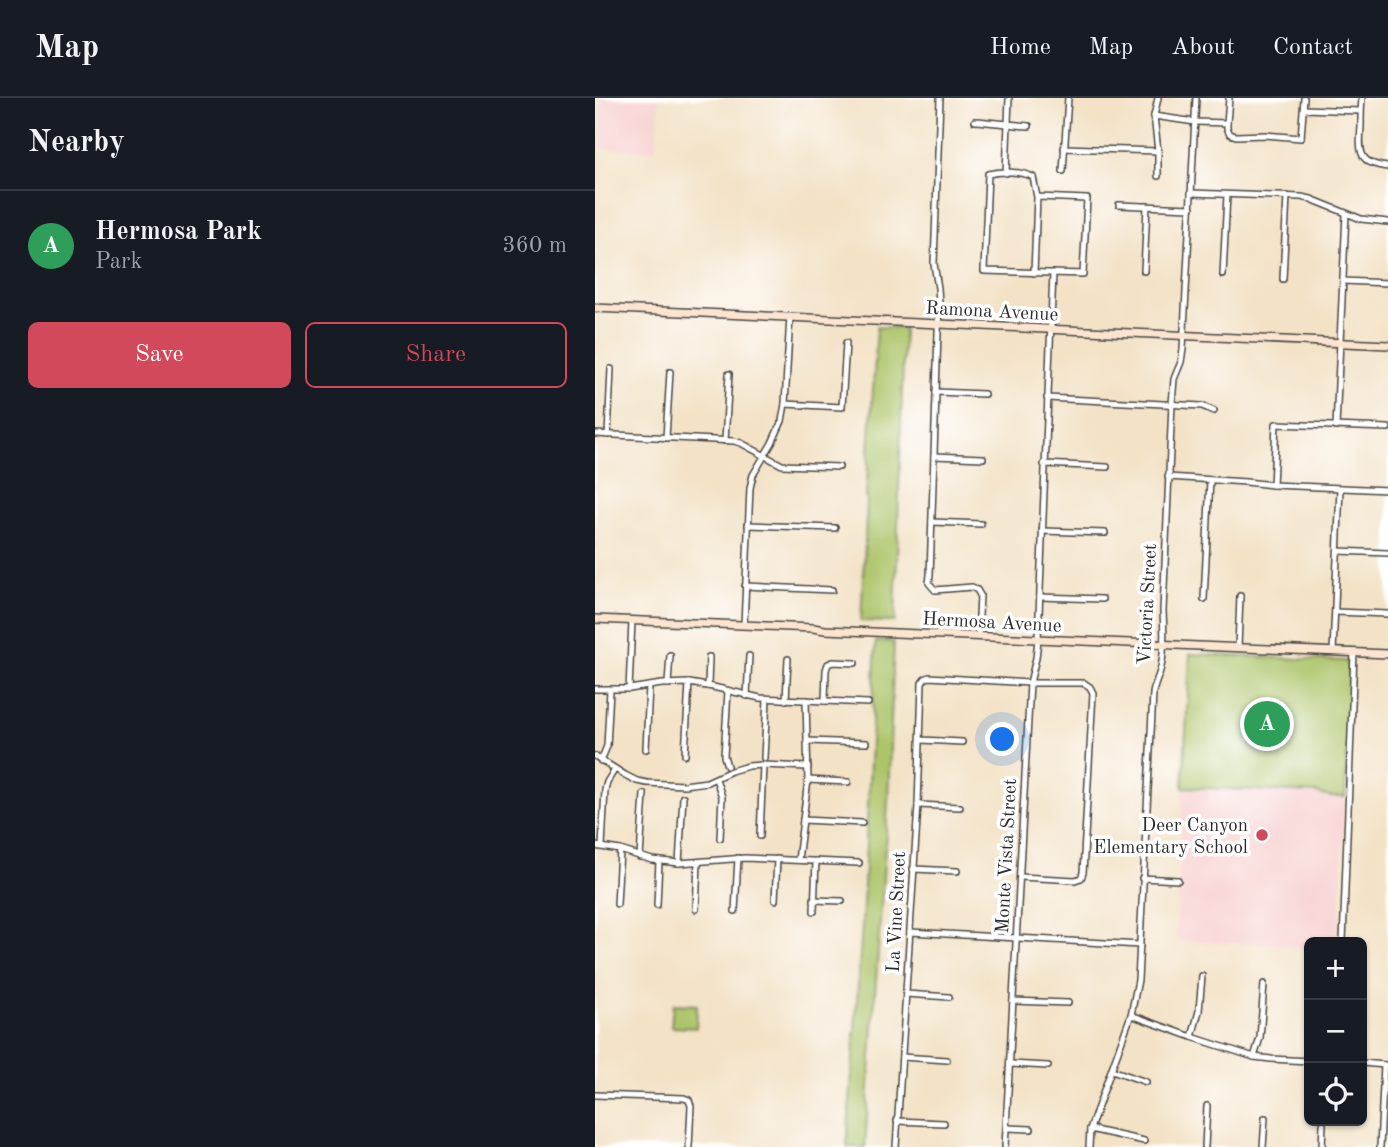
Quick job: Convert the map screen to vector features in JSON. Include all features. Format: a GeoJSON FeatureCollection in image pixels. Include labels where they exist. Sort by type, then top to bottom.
{"type":"FeatureCollection","features":[{"type":"Feature","properties":{"kind":"street"},"geometry":{"type":"LineString","coordinates":[[940,98],[934,264],[938,288],[938,323],[929,583],[935,590],[972,587],[977,590],[980,595],[978,636]]}},
{"type":"Feature","properties":{"kind":"street"},"geometry":{"type":"LineString","coordinates":[[1006,173],[1009,98]]}},
{"type":"Feature","properties":{"kind":"street"},"geometry":{"type":"LineString","coordinates":[[1063,171],[1068,98]]}},
{"type":"Feature","properties":{"kind":"street"},"geometry":{"type":"LineString","coordinates":[[1158,98],[1154,116],[1158,176]]}},
{"type":"Feature","properties":{"kind":"street","name":"Victoria Street"},"geometry":{"type":"LineString","coordinates":[[1089,1147],[1090,1129],[1131,1015],[1138,980],[1153,694],[1161,667],[1163,645],[1172,404],[1174,379],[1181,362],[1184,335],[1196,98]]}},
{"type":"Feature","properties":{"kind":"street"},"geometry":{"type":"LineString","coordinates":[[1229,98],[1227,128],[1230,134],[1301,138],[1304,98]]}},
{"type":"Feature","properties":{"kind":"street"},"geometry":{"type":"LineString","coordinates":[[1362,98],[1360,148],[1369,163],[1388,167]]}},
{"type":"Feature","properties":{"kind":"street"},"geometry":{"type":"LineString","coordinates":[[1304,109],[1360,111]]}},
{"type":"Feature","properties":{"kind":"street"},"geometry":{"type":"LineString","coordinates":[[1154,116],[1227,123]]}},
{"type":"Feature","properties":{"kind":"street"},"geometry":{"type":"LineString","coordinates":[[975,121],[1029,127]]}},
{"type":"Feature","properties":{"kind":"street"},"geometry":{"type":"LineString","coordinates":[[1064,148],[1158,151]]}},
{"type":"Feature","properties":{"kind":"street"},"geometry":{"type":"LineString","coordinates":[[1034,273],[1037,197],[1033,177],[1028,174],[988,174],[984,271],[1034,273],[1083,274],[1087,199],[1037,197]]}},
{"type":"Feature","properties":{"kind":"street"},"geometry":{"type":"LineString","coordinates":[[1191,193],[1311,199],[1371,222],[1388,222]]}},
{"type":"Feature","properties":{"kind":"street"},"geometry":{"type":"LineString","coordinates":[[1223,275],[1227,195]]}},
{"type":"Feature","properties":{"kind":"street"},"geometry":{"type":"LineString","coordinates":[[1283,279],[1287,196]]}},
{"type":"Feature","properties":{"kind":"street"},"geometry":{"type":"LineString","coordinates":[[1119,205],[1191,208]]}},
{"type":"Feature","properties":{"kind":"street"},"geometry":{"type":"LineString","coordinates":[[1144,271],[1147,206]]}},
{"type":"Feature","properties":{"kind":"street"},"geometry":{"type":"LineString","coordinates":[[1336,427],[1346,214]]}},
{"type":"Feature","properties":{"kind":"street","name":"Monte Vista Street"},"geometry":{"type":"LineString","coordinates":[[1005,1147],[1030,683],[1038,639],[1053,273]]}},
{"type":"Feature","properties":{"kind":"street"},"geometry":{"type":"LineString","coordinates":[[1343,281],[1388,283]]}},
{"type":"Feature","properties":{"kind":"street","name":"Ramona Avenue"},"geometry":{"type":"LineString","coordinates":[[595,308],[1388,345]]}},
{"type":"Feature","properties":{"kind":"street"},"geometry":{"type":"LineString","coordinates":[[744,625],[750,488],[753,475],[782,421],[790,316]]}},
{"type":"Feature","properties":{"kind":"street"},"geometry":{"type":"LineString","coordinates":[[785,404],[842,407],[846,343]]}},
{"type":"Feature","properties":{"kind":"street"},"geometry":{"type":"LineString","coordinates":[[608,435],[611,369]]}},
{"type":"Feature","properties":{"kind":"street"},"geometry":{"type":"LineString","coordinates":[[666,438],[670,372]]}},
{"type":"Feature","properties":{"kind":"street"},"geometry":{"type":"LineString","coordinates":[[725,441],[729,374]]}},
{"type":"Feature","properties":{"kind":"street"},"geometry":{"type":"LineString","coordinates":[[936,392],[984,394]]}},
{"type":"Feature","properties":{"kind":"street"},"geometry":{"type":"LineString","coordinates":[[1047,398],[1202,406],[1214,411]]}},
{"type":"Feature","properties":{"kind":"street"},"geometry":{"type":"LineString","coordinates":[[1273,485],[1276,424],[1388,428]]}},
{"type":"Feature","properties":{"kind":"street"},"geometry":{"type":"LineString","coordinates":[[595,434],[741,443],[782,465],[839,467]]}},
{"type":"Feature","properties":{"kind":"street"},"geometry":{"type":"LineString","coordinates":[[934,456],[983,458]]}},
{"type":"Feature","properties":{"kind":"street"},"geometry":{"type":"LineString","coordinates":[[1044,464],[1107,467]]}},
{"type":"Feature","properties":{"kind":"street"},"geometry":{"type":"LineString","coordinates":[[1168,477],[1388,490]]}},
{"type":"Feature","properties":{"kind":"street"},"geometry":{"type":"LineString","coordinates":[[1205,598],[1210,480]]}},
{"type":"Feature","properties":{"kind":"street"},"geometry":{"type":"LineString","coordinates":[[1333,652],[1340,488]]}},
{"type":"Feature","properties":{"kind":"street"},"geometry":{"type":"LineString","coordinates":[[932,522],[981,524]]}},
{"type":"Feature","properties":{"kind":"street"},"geometry":{"type":"LineString","coordinates":[[748,525],[835,528]]}},
{"type":"Feature","properties":{"kind":"street"},"geometry":{"type":"LineString","coordinates":[[1042,531],[1105,533]]}},
{"type":"Feature","properties":{"kind":"street"},"geometry":{"type":"LineString","coordinates":[[1338,551],[1388,553]]}},
{"type":"Feature","properties":{"kind":"street"},"geometry":{"type":"LineString","coordinates":[[745,586],[832,590]]}},
{"type":"Feature","properties":{"kind":"street"},"geometry":{"type":"LineString","coordinates":[[1238,648],[1240,596]]}},
{"type":"Feature","properties":{"kind":"street"},"geometry":{"type":"LineString","coordinates":[[1039,597],[1102,599]]}},
{"type":"Feature","properties":{"kind":"street"},"geometry":{"type":"LineString","coordinates":[[1335,612],[1388,614]]}},
{"type":"Feature","properties":{"kind":"street","name":"Hermosa Avenue"},"geometry":{"type":"LineString","coordinates":[[595,619],[1388,654]]}},
{"type":"Feature","properties":{"kind":"street"},"geometry":{"type":"LineString","coordinates":[[629,690],[632,621]]}},
{"type":"Feature","properties":{"kind":"street"},"geometry":{"type":"LineString","coordinates":[[1343,937],[1355,653]]}},
{"type":"Feature","properties":{"kind":"street"},"geometry":{"type":"LineString","coordinates":[[668,684],[670,655]]}},
{"type":"Feature","properties":{"kind":"street"},"geometry":{"type":"LineString","coordinates":[[747,696],[749,656]]}},
{"type":"Feature","properties":{"kind":"street"},"geometry":{"type":"LineString","coordinates":[[708,686],[709,657]]}},
{"type":"Feature","properties":{"kind":"street"},"geometry":{"type":"LineString","coordinates":[[786,700],[788,659]]}},
{"type":"Feature","properties":{"kind":"street"},"geometry":{"type":"LineString","coordinates":[[825,701],[828,664],[855,663]]}},
{"type":"Feature","properties":{"kind":"street","name":"La Vine Street"},"geometry":{"type":"LineString","coordinates":[[896,1147],[918,805],[922,683],[929,677],[1030,683]]}},
{"type":"Feature","properties":{"kind":"street"},"geometry":{"type":"LineString","coordinates":[[685,755],[689,683]]}},
{"type":"Feature","properties":{"kind":"street"},"geometry":{"type":"LineString","coordinates":[[595,689],[629,690],[689,683],[767,699],[868,703]]}},
{"type":"Feature","properties":{"kind":"street"},"geometry":{"type":"LineString","coordinates":[[1021,877],[1076,880],[1081,878],[1083,873],[1093,693],[1084,683],[1030,683]]}},
{"type":"Feature","properties":{"kind":"street"},"geometry":{"type":"LineString","coordinates":[[646,749],[649,686]]}},
{"type":"Feature","properties":{"kind":"street"},"geometry":{"type":"LineString","coordinates":[[610,690],[607,743],[597,759],[628,777],[647,783],[692,785],[702,784],[764,761],[808,767]]}},
{"type":"Feature","properties":{"kind":"street"},"geometry":{"type":"LineString","coordinates":[[727,766],[724,756],[728,691]]}},
{"type":"Feature","properties":{"kind":"street"},"geometry":{"type":"LineString","coordinates":[[760,836],[767,699]]}},
{"type":"Feature","properties":{"kind":"street"},"geometry":{"type":"LineString","coordinates":[[799,860],[808,780],[806,701]]}},
{"type":"Feature","properties":{"kind":"street"},"geometry":{"type":"LineString","coordinates":[[921,740],[962,742]]}},
{"type":"Feature","properties":{"kind":"street"},"geometry":{"type":"LineString","coordinates":[[807,741],[866,743]]}},
{"type":"Feature","properties":{"kind":"street"},"geometry":{"type":"LineString","coordinates":[[615,769],[605,790],[598,846],[659,861],[679,863],[738,858],[859,863]]}},
{"type":"Feature","properties":{"kind":"street"},"geometry":{"type":"LineString","coordinates":[[716,779],[722,797],[720,838]]}},
{"type":"Feature","properties":{"kind":"street"},"geometry":{"type":"LineString","coordinates":[[808,780],[848,782]]}},
{"type":"Feature","properties":{"kind":"street"},"geometry":{"type":"LineString","coordinates":[[640,857],[644,793]]}},
{"type":"Feature","properties":{"kind":"street"},"geometry":{"type":"LineString","coordinates":[[679,863],[683,797]]}},
{"type":"Feature","properties":{"kind":"street"},"geometry":{"type":"LineString","coordinates":[[918,805],[960,807]]}},
{"type":"Feature","properties":{"kind":"street"},"geometry":{"type":"LineString","coordinates":[[803,820],[862,823]]}},
{"type":"Feature","properties":{"kind":"street"},"geometry":{"type":"LineString","coordinates":[[617,904],[620,850]]}},
{"type":"Feature","properties":{"kind":"street"},"geometry":{"type":"LineString","coordinates":[[735,911],[738,858]]}},
{"type":"Feature","properties":{"kind":"street"},"geometry":{"type":"LineString","coordinates":[[775,900],[777,859]]}},
{"type":"Feature","properties":{"kind":"street"},"geometry":{"type":"LineString","coordinates":[[657,905],[659,861]]}},
{"type":"Feature","properties":{"kind":"street"},"geometry":{"type":"LineString","coordinates":[[814,911],[816,861]]}},
{"type":"Feature","properties":{"kind":"street"},"geometry":{"type":"LineString","coordinates":[[696,909],[698,863]]}},
{"type":"Feature","properties":{"kind":"street"},"geometry":{"type":"LineString","coordinates":[[913,869],[957,871]]}},
{"type":"Feature","properties":{"kind":"street"},"geometry":{"type":"LineString","coordinates":[[1142,878],[1178,880]]}},
{"type":"Feature","properties":{"kind":"street"},"geometry":{"type":"LineString","coordinates":[[814,900],[842,901]]}},
{"type":"Feature","properties":{"kind":"street"},"geometry":{"type":"LineString","coordinates":[[909,932],[1140,945]]}},
{"type":"Feature","properties":{"kind":"street"},"geometry":{"type":"LineString","coordinates":[[1192,1037],[1199,1011],[1202,976]]}},
{"type":"Feature","properties":{"kind":"street"},"geometry":{"type":"LineString","coordinates":[[1254,1057],[1260,1038],[1264,984]]}},
{"type":"Feature","properties":{"kind":"street"},"geometry":{"type":"LineString","coordinates":[[906,994],[949,997]]}},
{"type":"Feature","properties":{"kind":"street"},"geometry":{"type":"LineString","coordinates":[[1013,1001],[1068,1003]]}},
{"type":"Feature","properties":{"kind":"street"},"geometry":{"type":"LineString","coordinates":[[1131,1015],[1254,1057],[1304,1061]]}},
{"type":"Feature","properties":{"kind":"street"},"geometry":{"type":"LineString","coordinates":[[902,1057],[947,1060]]}},
{"type":"Feature","properties":{"kind":"street"},"geometry":{"type":"LineString","coordinates":[[1367,1063],[1386,1065],[1380,1147]]}},
{"type":"Feature","properties":{"kind":"street"},"geometry":{"type":"LineString","coordinates":[[1010,1064],[1048,1066]]}},
{"type":"Feature","properties":{"kind":"street"},"geometry":{"type":"LineString","coordinates":[[1111,1070],[1146,1082]]}},
{"type":"Feature","properties":{"kind":"street"},"geometry":{"type":"LineString","coordinates":[[595,1095],[689,1100],[689,1147]]}},
{"type":"Feature","properties":{"kind":"street"},"geometry":{"type":"LineString","coordinates":[[1205,1147],[1207,1106]]}},
{"type":"Feature","properties":{"kind":"street"},"geometry":{"type":"LineString","coordinates":[[1263,1147],[1265,1118]]}},
{"type":"Feature","properties":{"kind":"street"},"geometry":{"type":"LineString","coordinates":[[897,1121],[944,1123]]}},
{"type":"Feature","properties":{"kind":"street"},"geometry":{"type":"LineString","coordinates":[[1322,1147],[1323,1126]]}},
{"type":"Feature","properties":{"kind":"street"},"geometry":{"type":"LineString","coordinates":[[1007,1128],[1031,1129]]}},
{"type":"Feature","properties":{"kind":"street"},"geometry":{"type":"LineString","coordinates":[[1090,1129],[1144,1141]]}},
{"type":"Feature","properties":{"kind":"shaded area"},"geometry":{"type":"Polygon","coordinates":[[[602,98],[659,98],[656,149],[648,151],[600,148],[602,98]]]}},
{"type":"Feature","properties":{"kind":"shaded area","name":"Deer Canyon Elementary School"},"geometry":{"type":"Polygon","coordinates":[[[1183,787],[1316,793],[1345,797],[1339,937],[1304,937],[1304,947],[1267,943],[1178,940],[1176,943],[1183,787]]]}},
{"type":"Feature","properties":{"kind":"green space"},"geometry":{"type":"Polygon","coordinates":[[[877,327],[904,328],[895,622],[861,621],[877,327]]]}},
{"type":"Feature","properties":{"kind":"green space"},"geometry":{"type":"Polygon","coordinates":[[[876,641],[894,642],[888,802],[865,1147],[847,1147],[862,926],[876,641]]]}},
{"type":"Feature","properties":{"kind":"green space"},"geometry":{"type":"Polygon","coordinates":[[[1190,654],[1346,661],[1350,679],[1345,797],[1316,793],[1183,787],[1190,654]]]}},
{"type":"Feature","properties":{"kind":"green space"},"geometry":{"type":"Polygon","coordinates":[[[673,1004],[697,1005],[696,1028],[671,1027],[673,1004]]]}},
{"type":"Feature","properties":{"kind":"place","name":"Hermosa Park"},"geometry":{"type":"Point","coordinates":[1267,724]}},
{"type":"Feature","properties":{"kind":"place","name":"Deer Canyon Elementary School"},"geometry":{"type":"Point","coordinates":[1262,835]}}]}
